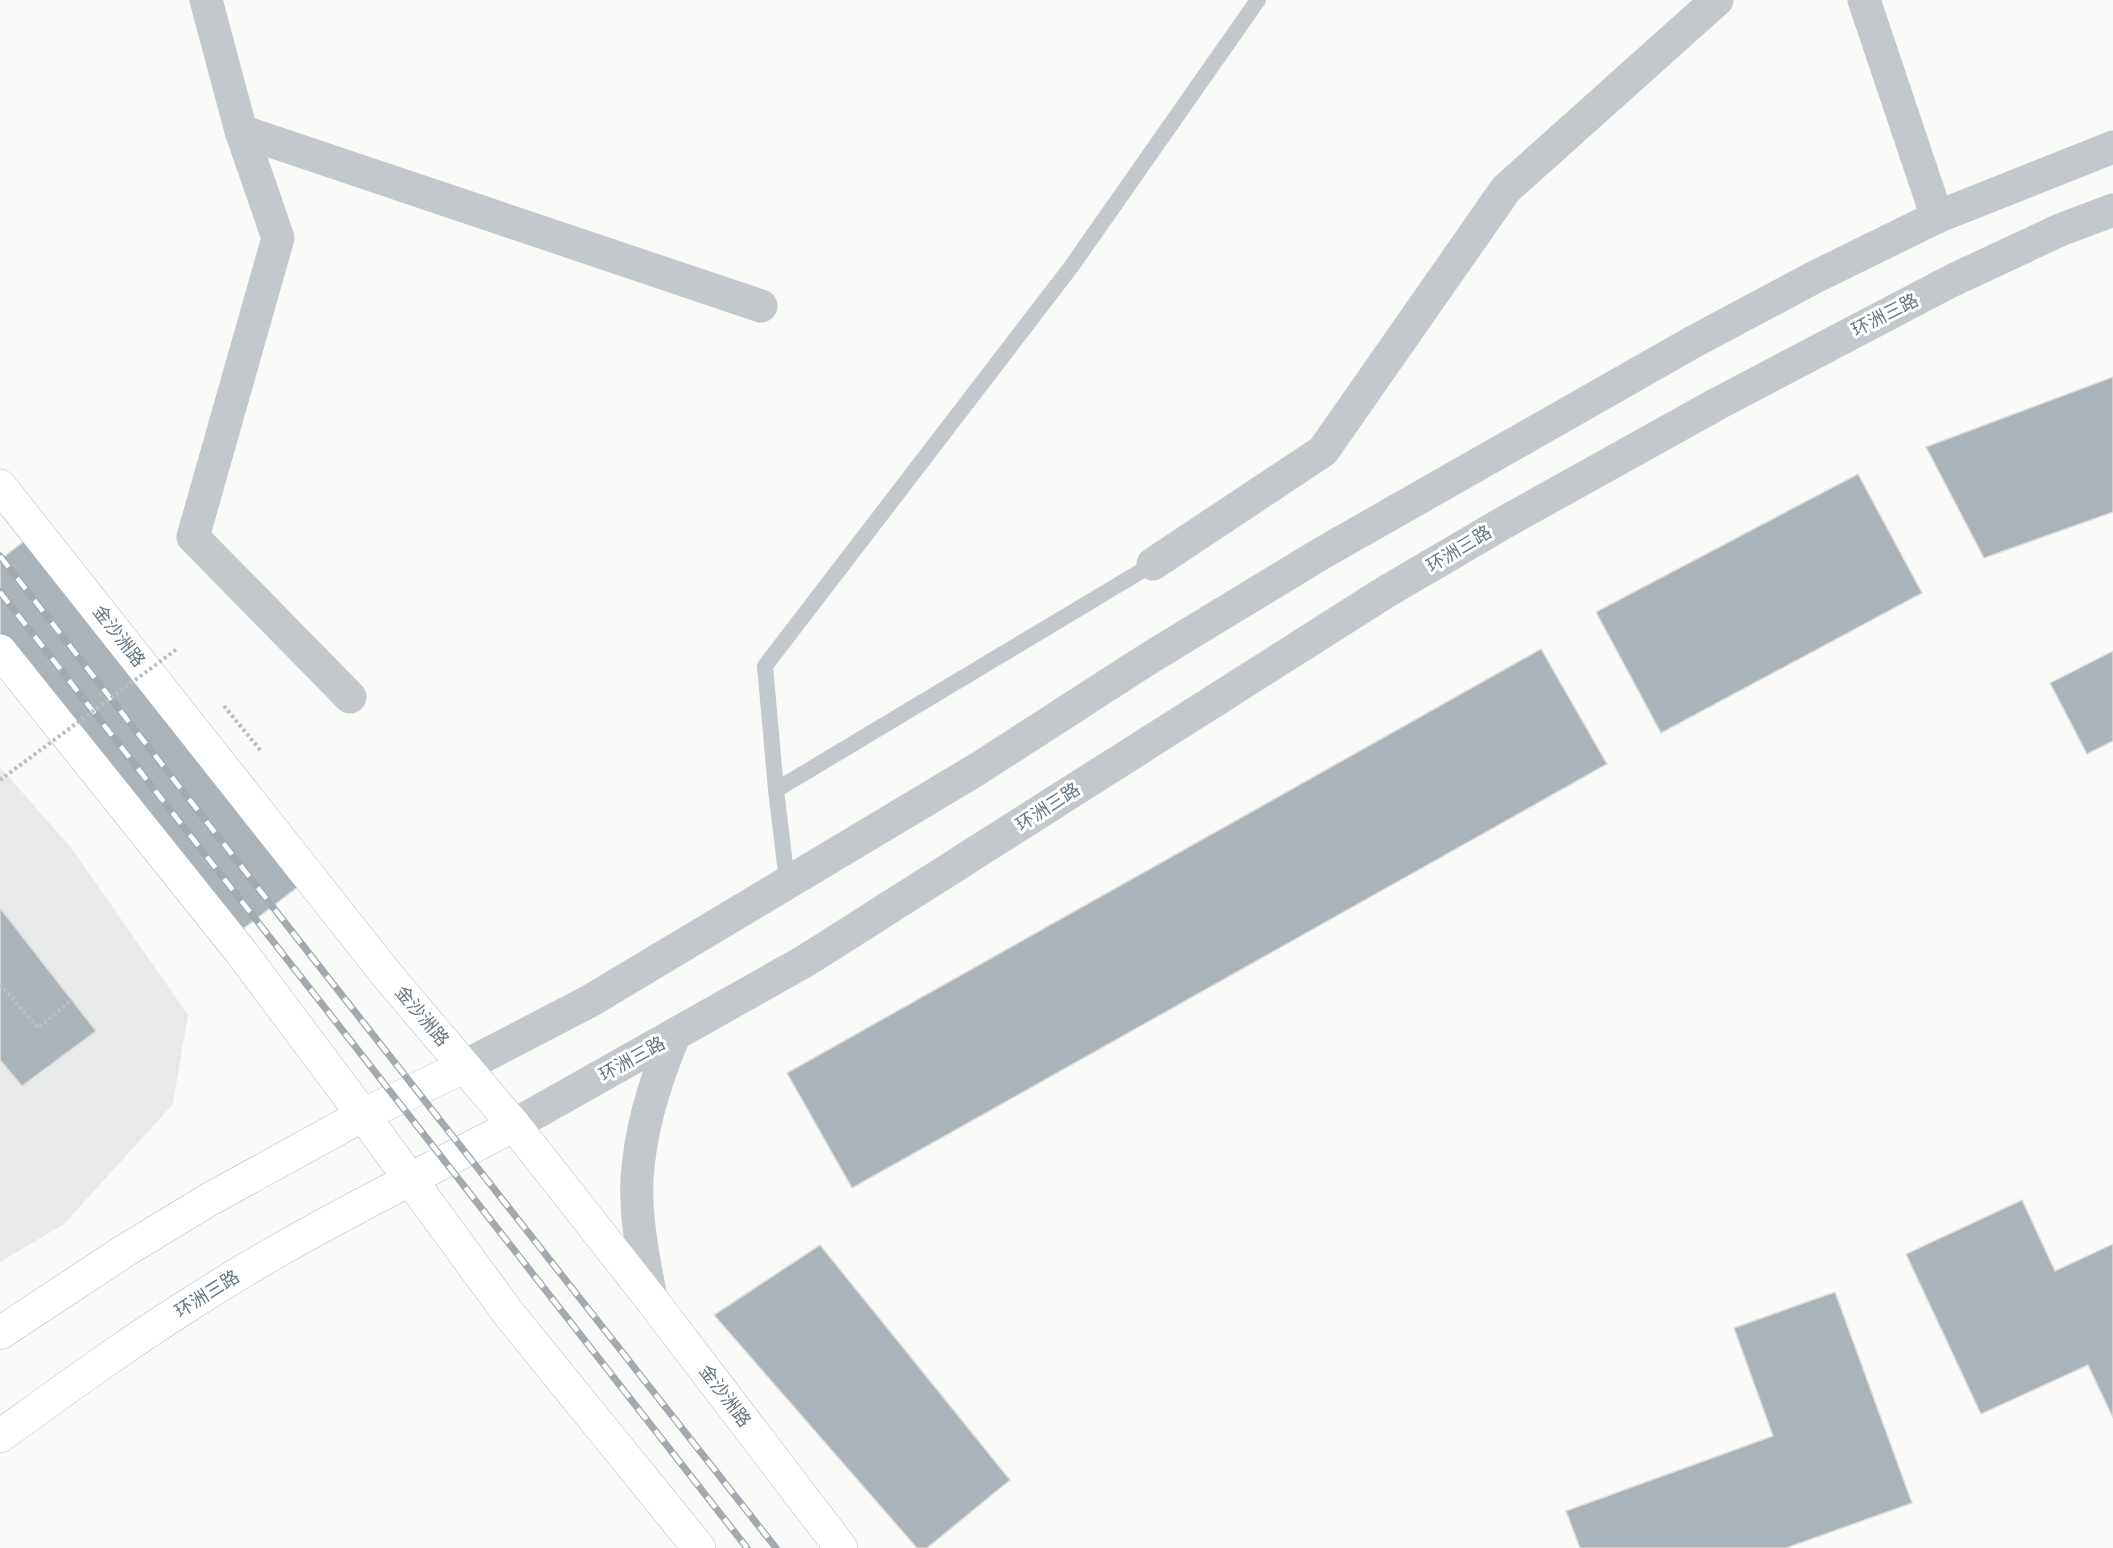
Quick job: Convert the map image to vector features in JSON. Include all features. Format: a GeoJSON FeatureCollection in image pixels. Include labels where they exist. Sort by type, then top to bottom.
{"type":"FeatureCollection","features":[{"type":"Feature","properties":{"kind":"main road","name":"金沙洲路"},"geometry":{"type":"LineString","coordinates":[[0,486],[380,966],[514,1125],[651,1299],[841,1548]]}},
{"type":"Feature","properties":{"kind":"main road"},"geometry":{"type":"LineString","coordinates":[[0,651],[241,952],[509,1314],[699,1548]]}},
{"type":"Feature","properties":{"kind":"main road"},"geometry":{"type":"LineString","coordinates":[[0,1333],[126,1250],[210,1199],[363,1114],[464,1067]]}},
{"type":"Feature","properties":{"kind":"main road","name":"环洲三路"},"geometry":{"type":"LineString","coordinates":[[0,1436],[100,1364],[195,1300],[315,1231],[514,1125]]}},
{"type":"Feature","properties":{"kind":"street"},"geometry":{"type":"LineString","coordinates":[[206,0],[241,131],[278,238],[193,537],[350,697]]}},
{"type":"Feature","properties":{"kind":"street"},"geometry":{"type":"LineString","coordinates":[[1153,564],[1323,451],[1506,189],[1717,0]]}},
{"type":"Feature","properties":{"kind":"street"},"geometry":{"type":"LineString","coordinates":[[1864,0],[1937,217]]}},
{"type":"Feature","properties":{"kind":"street"},"geometry":{"type":"LineString","coordinates":[[241,131],[761,306]]}},
{"type":"Feature","properties":{"kind":"street"},"geometry":{"type":"LineString","coordinates":[[464,1067],[590,1001],[979,768],[1151,657],[1375,522],[1693,342],[1815,277],[1937,217],[2113,147]]}},
{"type":"Feature","properties":{"kind":"street","name":"环洲三路"},"geometry":{"type":"LineString","coordinates":[[514,1125],[849,935],[1384,593],[1504,522],[1717,404],[1951,281],[2060,230],[2113,210]]}},
{"type":"Feature","properties":{"kind":"street"},"geometry":{"type":"LineString","coordinates":[[651,1299],[641,1243],[637,1180],[641,1142],[649,1108],[660,1070],[674,1036]]}},
{"type":"Feature","properties":{"kind":"lane"},"geometry":{"type":"LineString","coordinates":[[788,881],[776,790],[765,666],[1071,267],[1258,0]]}},
{"type":"Feature","properties":{"kind":"lane"},"geometry":{"type":"LineString","coordinates":[[776,790],[1153,564]]}},
{"type":"Feature","properties":{"kind":"path"},"geometry":{"type":"LineString","coordinates":[[0,780],[177,649]]}},
{"type":"Feature","properties":{"kind":"path"},"geometry":{"type":"LineString","coordinates":[[0,984],[38,1028],[72,1000]]}},
{"type":"Feature","properties":{"kind":"shaded area"},"geometry":{"type":"Polygon","coordinates":[[[0,767],[72,849],[188,1015],[173,1104],[64,1224],[0,1262],[0,767]]]}},
{"type":"Feature","properties":{"kind":"building"},"geometry":{"type":"Polygon","coordinates":[[[2113,377],[2113,512],[1984,558],[1926,447],[2113,377]]]}},
{"type":"Feature","properties":{"kind":"building"},"geometry":{"type":"Polygon","coordinates":[[[1858,474],[1922,593],[1661,733],[1596,612],[1858,474]]]}},
{"type":"Feature","properties":{"kind":"building"},"geometry":{"type":"Polygon","coordinates":[[[28,538],[299,886],[230,939],[0,644],[0,560],[28,538]]]}},
{"type":"Feature","properties":{"kind":"building"},"geometry":{"type":"Polygon","coordinates":[[[1541,649],[1607,764],[852,1188],[787,1073],[1541,649]]]}},
{"type":"Feature","properties":{"kind":"building"},"geometry":{"type":"Polygon","coordinates":[[[2113,651],[2113,741],[2087,754],[2050,683],[2113,651]]]}},
{"type":"Feature","properties":{"kind":"building"},"geometry":{"type":"Polygon","coordinates":[[[0,908],[96,1031],[22,1086],[0,1060],[0,908]]]}},
{"type":"Feature","properties":{"kind":"building"},"geometry":{"type":"Polygon","coordinates":[[[2022,1200],[2055,1271],[2113,1244],[2113,1418],[2088,1365],[1981,1414],[1906,1254],[2022,1200]]]}},
{"type":"Feature","properties":{"kind":"building"},"geometry":{"type":"Polygon","coordinates":[[[820,1245],[1010,1480],[927,1548],[917,1548],[714,1315],[820,1245]]]}},
{"type":"Feature","properties":{"kind":"building"},"geometry":{"type":"Polygon","coordinates":[[[1835,1292],[1912,1503],[1786,1548],[1580,1548],[1566,1511],[1773,1436],[1734,1328],[1835,1292]]]}},
{"type":"Feature","properties":{"kind":"railway"},"geometry":{"type":"LineString","coordinates":[[0,556],[776,1548]]}},
{"type":"Feature","properties":{"kind":"railway"},"geometry":{"type":"LineString","coordinates":[[0,592],[747,1548]]}}]}
